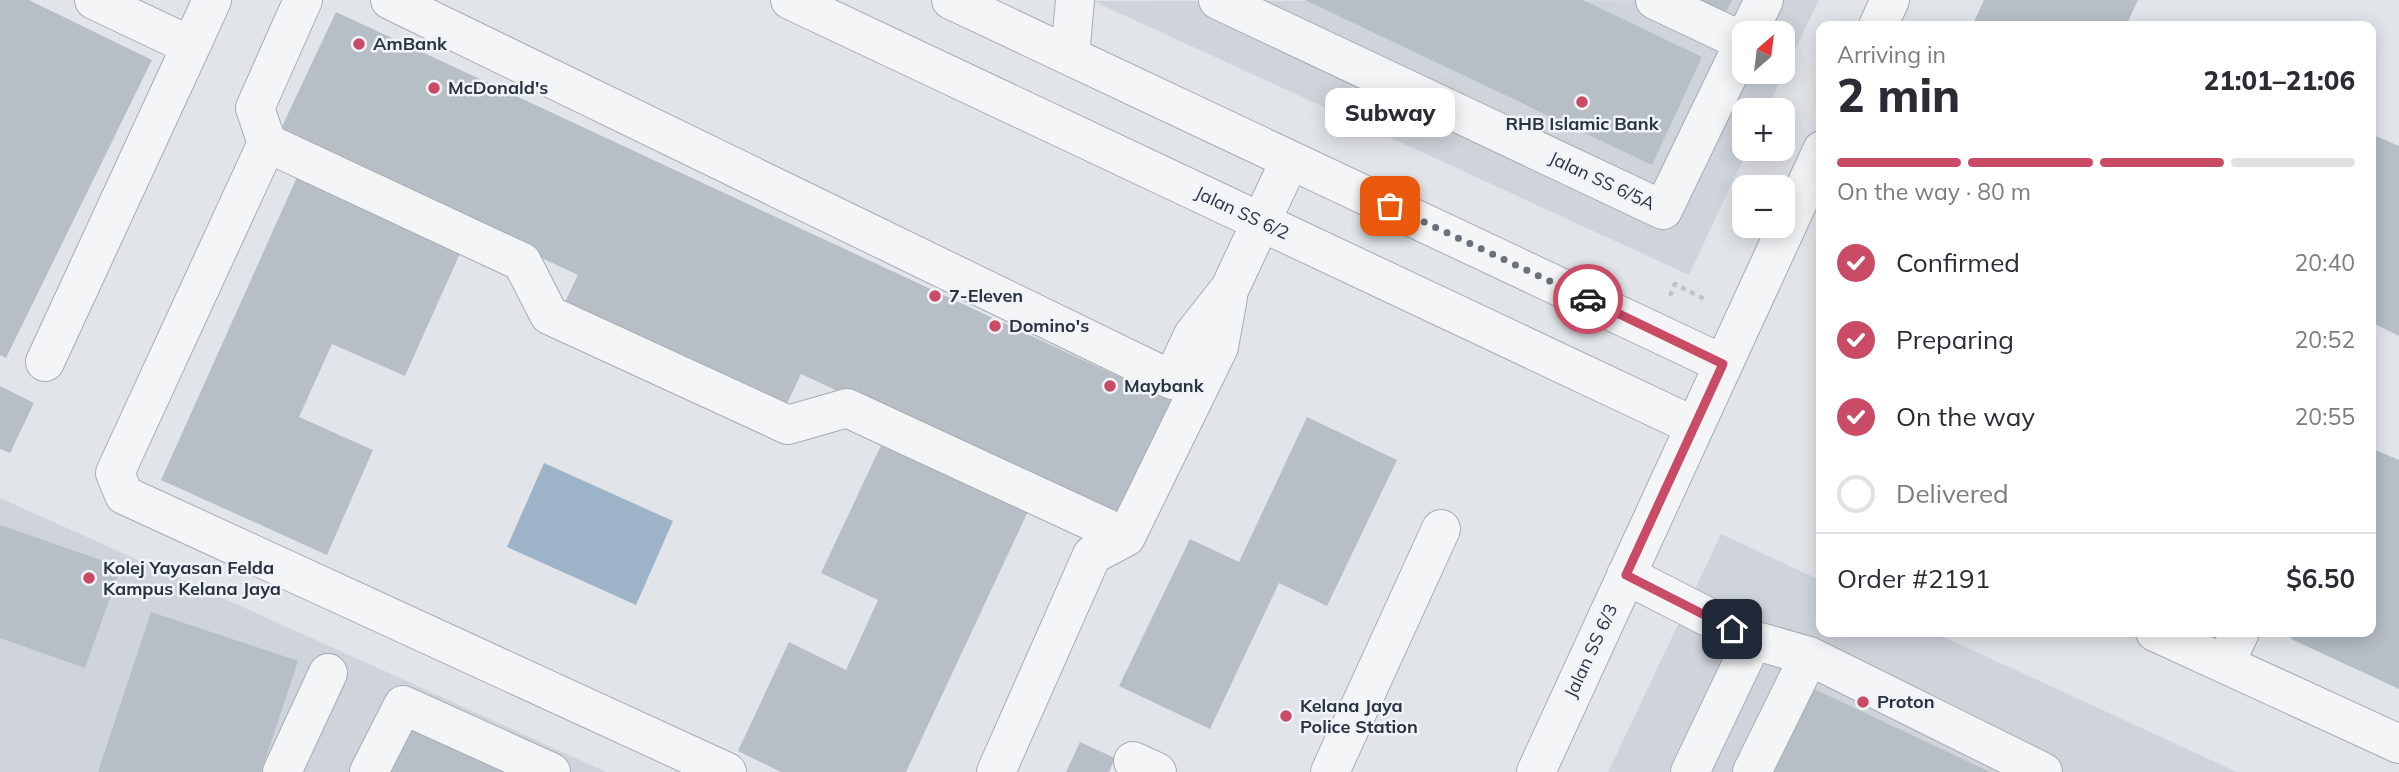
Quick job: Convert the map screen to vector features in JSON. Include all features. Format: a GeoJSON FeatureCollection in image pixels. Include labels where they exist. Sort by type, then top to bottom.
{"type":"FeatureCollection","features":[{"type":"Feature","properties":{"kind":"street"},"geometry":{"type":"LineString","coordinates":[[94,0],[191,46]]}},
{"type":"Feature","properties":{"kind":"street"},"geometry":{"type":"LineString","coordinates":[[45,362],[212,0]]}},
{"type":"Feature","properties":{"kind":"street"},"geometry":{"type":"LineString","coordinates":[[303,0],[255,108],[267,144],[115,473],[124,495],[727,772]]}},
{"type":"Feature","properties":{"kind":"street"},"geometry":{"type":"LineString","coordinates":[[390,0],[1172,380],[1193,335],[1230,288],[1290,160]]}},
{"type":"Feature","properties":{"kind":"street","name":"Jalan SS 6/2"},"geometry":{"type":"LineString","coordinates":[[790,0],[1694,426]]}},
{"type":"Feature","properties":{"kind":"street"},"geometry":{"type":"LineString","coordinates":[[951,0],[1723,364]]}},
{"type":"Feature","properties":{"kind":"street"},"geometry":{"type":"LineString","coordinates":[[1070,56],[1075,0]]}},
{"type":"Feature","properties":{"kind":"street","name":"Jalan SS 6/5A"},"geometry":{"type":"LineString","coordinates":[[1218,0],[1663,209],[1732,66]]}},
{"type":"Feature","properties":{"kind":"street"},"geometry":{"type":"LineString","coordinates":[[1655,0],[1732,35]]}},
{"type":"Feature","properties":{"kind":"street"},"geometry":{"type":"LineString","coordinates":[[1754,21],[1764,0]]}},
{"type":"Feature","properties":{"kind":"street"},"geometry":{"type":"LineString","coordinates":[[1880,21],[1891,0]]}},
{"type":"Feature","properties":{"kind":"street"},"geometry":{"type":"LineString","coordinates":[[267,144],[522,262],[549,315],[788,425],[847,408],[1126,537]]}},
{"type":"Feature","properties":{"kind":"street","name":"Jalan SS 6/3"},"geometry":{"type":"LineString","coordinates":[[1536,772],[1816,163]]}},
{"type":"Feature","properties":{"kind":"street"},"geometry":{"type":"LineString","coordinates":[[996,772],[1092,555],[1126,537],[1219,347],[1230,288]]}},
{"type":"Feature","properties":{"kind":"street"},"geometry":{"type":"LineString","coordinates":[[1330,772],[1441,529]]}},
{"type":"Feature","properties":{"kind":"street"},"geometry":{"type":"LineString","coordinates":[[1626,575],[1753,640],[1809,656],[2043,772]]}},
{"type":"Feature","properties":{"kind":"street"},"geometry":{"type":"LineString","coordinates":[[2179,637],[2232,648],[2399,744]]}},
{"type":"Feature","properties":{"kind":"street"},"geometry":{"type":"LineString","coordinates":[[1690,772],[1753,640]]}},
{"type":"Feature","properties":{"kind":"street"},"geometry":{"type":"LineString","coordinates":[[1752,772],[1809,656]]}},
{"type":"Feature","properties":{"kind":"street"},"geometry":{"type":"LineString","coordinates":[[282,772],[328,673]]}},
{"type":"Feature","properties":{"kind":"street"},"geometry":{"type":"LineString","coordinates":[[369,772],[403,705],[551,772]]}},
{"type":"Feature","properties":{"kind":"shaded area"},"geometry":{"type":"Polygon","coordinates":[[[1819,0],[1796,48],[1796,21],[1732,21],[1732,84],[1779,84],[1772,98],[1732,98],[1732,161],[1742,161],[1736,175],[1732,175],[1732,183],[1689,275],[1093,1],[1819,0]]]}},
{"type":"Feature","properties":{"kind":"shaded area","name":"Kolej Yayasan Felda Kampus Kelana Jaya"},"geometry":{"type":"Polygon","coordinates":[[[0,498],[356,658],[606,772],[0,772],[0,498]]]}},
{"type":"Feature","properties":{"kind":"shaded area","name":"Proton"},"geometry":{"type":"Polygon","coordinates":[[[1721,534],[1816,578],[1816,637],[1944,637],[2237,772],[1608,772],[1721,534]]]}},
{"type":"Feature","properties":{"kind":"water"},"geometry":{"type":"Polygon","coordinates":[[[544,463],[673,521],[636,605],[507,547],[544,463]]]}},
{"type":"Feature","properties":{"kind":"building"},"geometry":{"type":"Polygon","coordinates":[[[0,0],[29,0],[152,60],[6,358],[0,355],[0,0]]]}},
{"type":"Feature","properties":{"kind":"building"},"geometry":{"type":"Polygon","coordinates":[[[1305,0],[1583,0],[1702,57],[1652,165],[1305,0]]]}},
{"type":"Feature","properties":{"kind":"building"},"geometry":{"type":"Polygon","coordinates":[[[1692,0],[1732,0],[1724,16],[1692,0]]]}},
{"type":"Feature","properties":{"kind":"building"},"geometry":{"type":"Polygon","coordinates":[[[1984,0],[2138,0],[2128,21],[1974,21],[1984,0]]]}},
{"type":"Feature","properties":{"kind":"building"},"geometry":{"type":"Polygon","coordinates":[[[336,12],[1171,401],[1116,520],[801,374],[784,410],[563,306],[578,275],[278,135],[336,12]]]}},
{"type":"Feature","properties":{"kind":"building"},"geometry":{"type":"Polygon","coordinates":[[[2376,136],[2399,146],[2399,336],[2376,324],[2376,136]]]}},
{"type":"Feature","properties":{"kind":"building"},"geometry":{"type":"Polygon","coordinates":[[[298,175],[462,249],[405,376],[332,344],[299,417],[373,450],[327,555],[161,480],[298,175]]]}},
{"type":"Feature","properties":{"kind":"building"},"geometry":{"type":"Polygon","coordinates":[[[0,386],[34,403],[10,453],[0,449],[0,386]]]}},
{"type":"Feature","properties":{"kind":"building"},"geometry":{"type":"Polygon","coordinates":[[[1307,417],[1397,460],[1327,606],[1279,583],[1210,729],[1119,686],[1190,539],[1239,562],[1307,417]]]}},
{"type":"Feature","properties":{"kind":"building"},"geometry":{"type":"Polygon","coordinates":[[[884,439],[1030,507],[906,772],[781,772],[738,751],[789,642],[846,670],[878,600],[821,573],[884,439]]]}},
{"type":"Feature","properties":{"kind":"building"},"geometry":{"type":"Polygon","coordinates":[[[2376,450],[2399,460],[2399,689],[2291,639],[2376,637],[2376,450]]]}},
{"type":"Feature","properties":{"kind":"building"},"geometry":{"type":"Polygon","coordinates":[[[0,525],[121,567],[85,668],[0,638],[0,525]]]}},
{"type":"Feature","properties":{"kind":"building"},"geometry":{"type":"Polygon","coordinates":[[[151,612],[298,661],[261,772],[98,772],[151,612]]]}},
{"type":"Feature","properties":{"kind":"building"},"geometry":{"type":"Polygon","coordinates":[[[1808,686],[1990,772],[1767,772],[1808,686]]]}},
{"type":"Feature","properties":{"kind":"building"},"geometry":{"type":"Polygon","coordinates":[[[409,723],[512,772],[385,772],[409,723]]]}},
{"type":"Feature","properties":{"kind":"building"},"geometry":{"type":"Polygon","coordinates":[[[1080,742],[1115,758],[1109,772],[1066,772],[1080,742]]]}},
{"type":"Feature","properties":{"kind":"way so far"},"geometry":{"type":"LineString","coordinates":[[1390,206],[1588,299]]}},
{"type":"Feature","properties":{"kind":"place","name":"AmBank"},"geometry":{"type":"Point","coordinates":[359,44]}},
{"type":"Feature","properties":{"kind":"place","name":"McDonald's"},"geometry":{"type":"Point","coordinates":[434,88]}},
{"type":"Feature","properties":{"kind":"place","name":"RHB Islamic Bank"},"geometry":{"type":"Point","coordinates":[1582,102]}},
{"type":"Feature","properties":{"kind":"place","name":"Subway"},"geometry":{"type":"Point","coordinates":[1390,206]}},
{"type":"Feature","properties":{"kind":"place","name":"7-Eleven"},"geometry":{"type":"Point","coordinates":[935,296]}},
{"type":"Feature","properties":{"kind":"place","name":"Domino's"},"geometry":{"type":"Point","coordinates":[995,326]}},
{"type":"Feature","properties":{"kind":"place","name":"Maybank"},"geometry":{"type":"Point","coordinates":[1110,386]}},
{"type":"Feature","properties":{"kind":"place","name":"Kolej Yayasan Felda Kampus Kelana Jaya"},"geometry":{"type":"Point","coordinates":[89,578]}},
{"type":"Feature","properties":{"kind":"place","name":"Proton"},"geometry":{"type":"Point","coordinates":[1863,702]}},
{"type":"Feature","properties":{"kind":"place","name":"Kelana Jaya Police Station"},"geometry":{"type":"Point","coordinates":[1286,716]}},
{"type":"Feature","properties":{"kind":"route"},"geometry":{"type":"LineString","coordinates":[[1588,299],[1723,364],[1626,575],[1732,629]]}}]}
